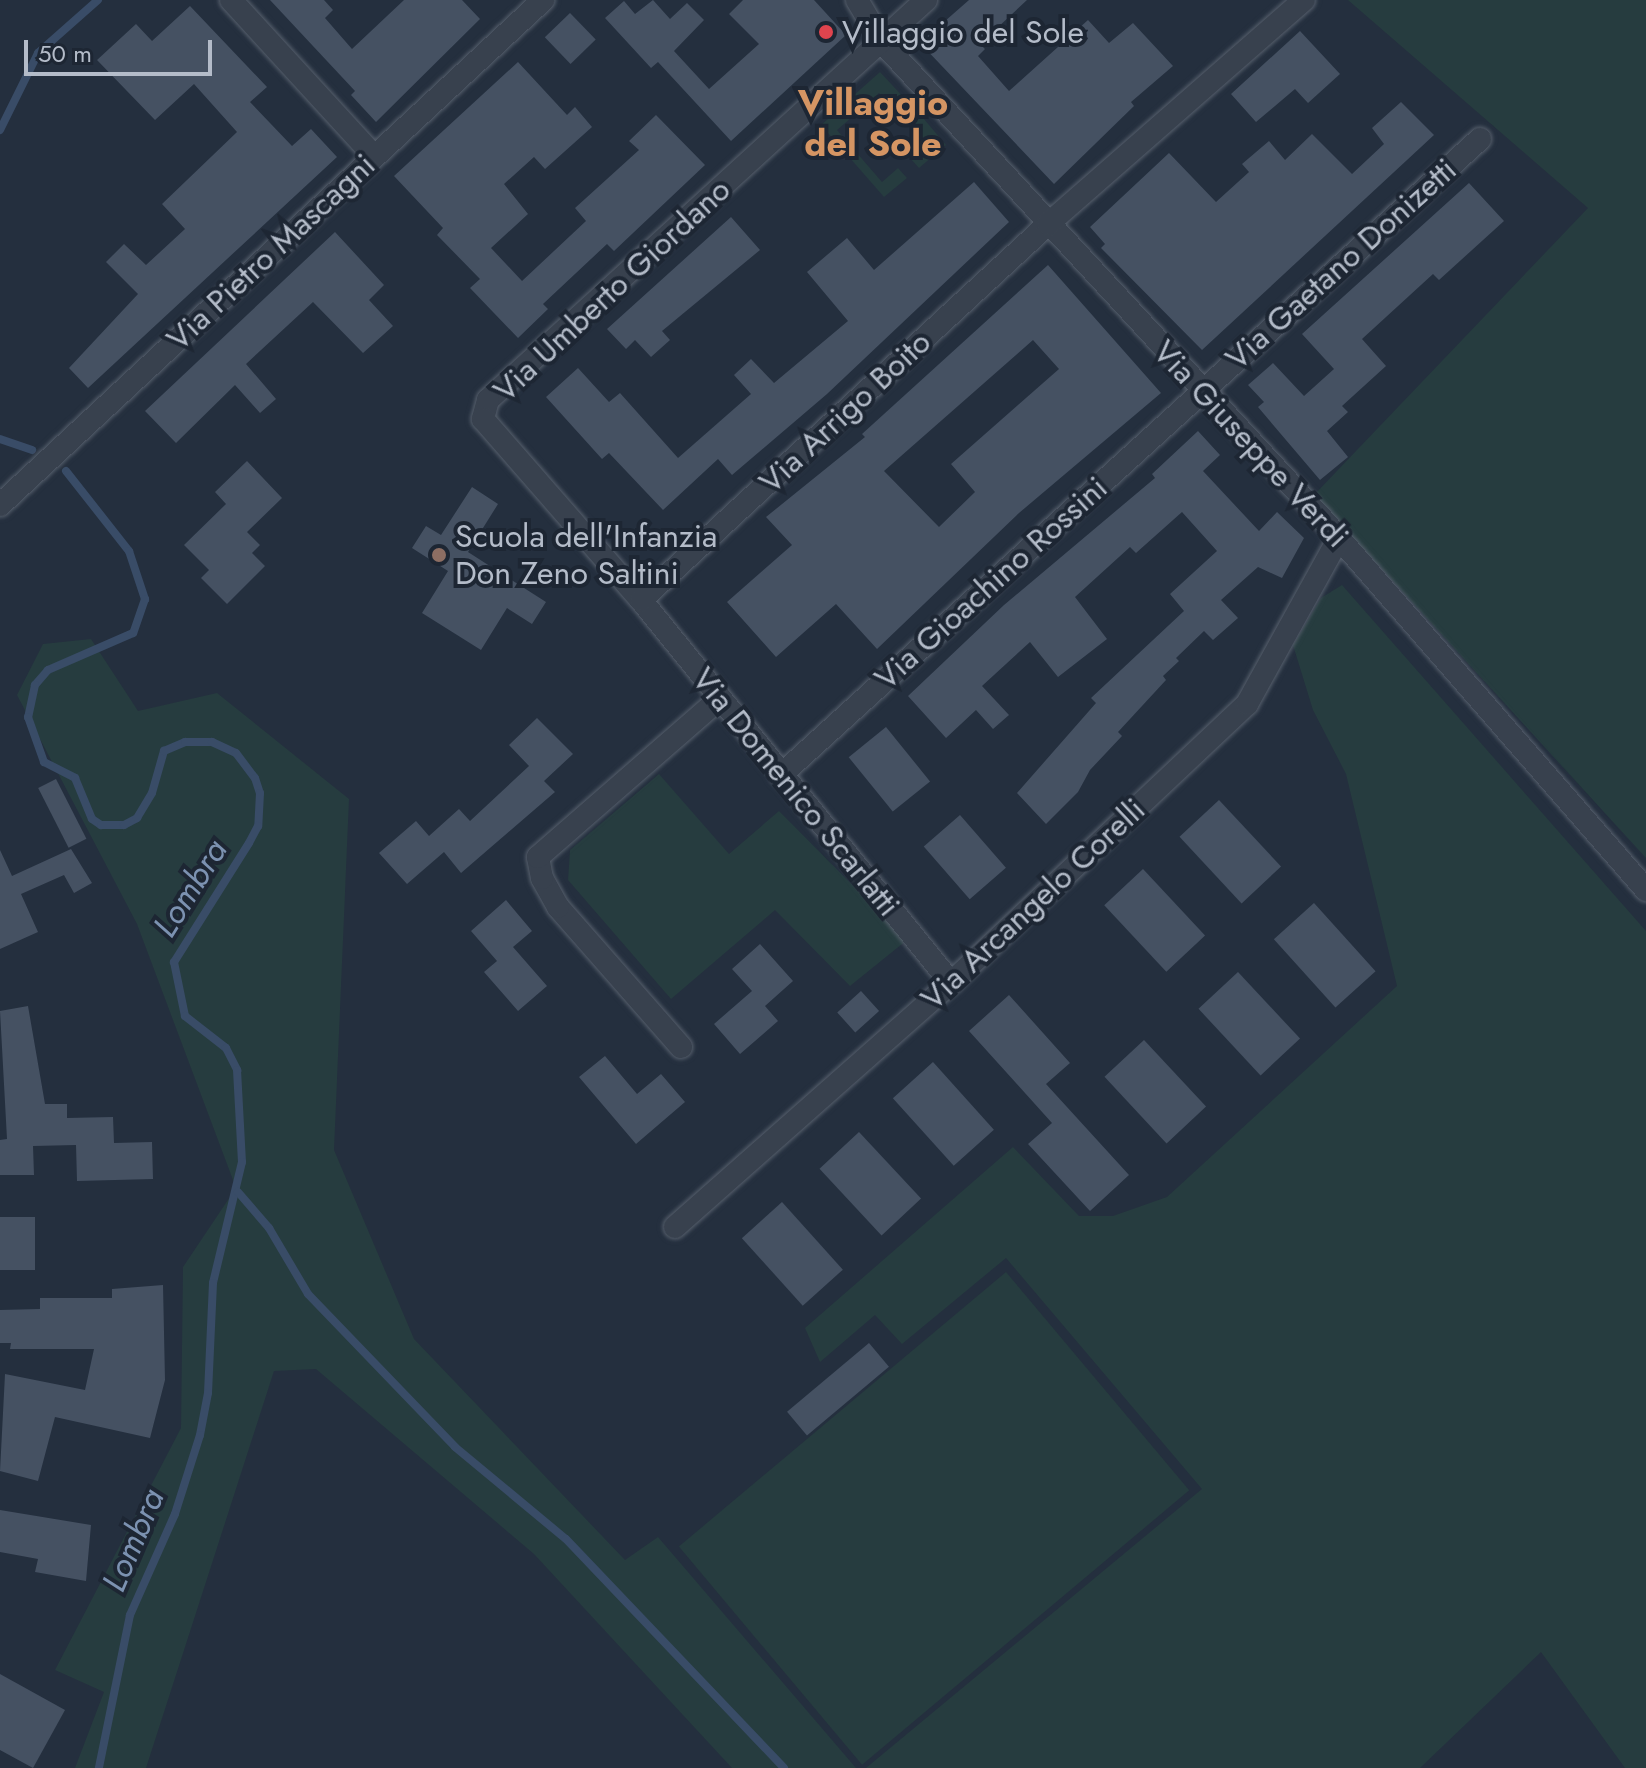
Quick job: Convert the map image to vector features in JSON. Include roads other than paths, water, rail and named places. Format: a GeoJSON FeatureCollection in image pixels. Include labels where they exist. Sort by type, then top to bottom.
{"type":"FeatureCollection","features":[{"type":"Feature","properties":{"kind":"street"},"geometry":{"type":"LineString","coordinates":[[231,0],[374,156]]}},
{"type":"Feature","properties":{"kind":"street","name":"Via Pietro Mascagni"},"geometry":{"type":"LineString","coordinates":[[0,505],[543,0]]}},
{"type":"Feature","properties":{"kind":"street","name":"Via Giuseppe Verdi"},"geometry":{"type":"LineString","coordinates":[[857,0],[882,42],[1339,538],[1646,890]]}},
{"type":"Feature","properties":{"kind":"street"},"geometry":{"type":"LineString","coordinates":[[882,42],[926,0]]}},
{"type":"Feature","properties":{"kind":"street","name":"Via Arrigo Boito"},"geometry":{"type":"LineString","coordinates":[[641,600],[1048,224],[1304,0]]}},
{"type":"Feature","properties":{"kind":"street","name":"Via Umberto Giordano"},"geometry":{"type":"LineString","coordinates":[[641,600],[483,419],[488,400],[882,42]]}},
{"type":"Feature","properties":{"kind":"street","name":"Via Gaetano Donizetti"},"geometry":{"type":"LineString","coordinates":[[1201,390],[1480,139]]}},
{"type":"Feature","properties":{"kind":"street","name":"Via Gioachino Rossini"},"geometry":{"type":"LineString","coordinates":[[781,775],[1201,390]]}},
{"type":"Feature","properties":{"kind":"street","name":"Via Arcangelo Corelli"},"geometry":{"type":"LineString","coordinates":[[675,1227],[951,983],[1247,704],[1339,538]]}},
{"type":"Feature","properties":{"kind":"street","name":"Via Domenico Scarlatti"},"geometry":{"type":"LineString","coordinates":[[641,600],[951,983]]}},
{"type":"Feature","properties":{"kind":"street"},"geometry":{"type":"LineString","coordinates":[[681,1047],[558,907],[542,878],[538,857],[720,698]]}},
{"type":"Feature","properties":{"kind":"waterway","name":"Lombra"},"geometry":{"type":"LineString","coordinates":[[0,130],[38,53],[98,0]]}},
{"type":"Feature","properties":{"kind":"waterway","name":"Lombra"},"geometry":{"type":"LineString","coordinates":[[0,439],[32,450]]}},
{"type":"Feature","properties":{"kind":"waterway","name":"Lombra"},"geometry":{"type":"LineString","coordinates":[[66,471],[129,551],[145,599],[133,633],[48,670],[35,685],[28,717],[44,762],[75,778],[92,819],[101,825],[124,825],[137,818],[152,793],[164,751],[185,742],[212,742],[236,753],[255,778],[260,793],[258,826],[174,962],[185,1016],[226,1048],[237,1070],[242,1162],[213,1283],[208,1393],[200,1435],[175,1514],[130,1615],[99,1768]]}},
{"type":"Feature","properties":{"kind":"waterway"},"geometry":{"type":"LineString","coordinates":[[238,1192],[269,1228],[308,1294],[455,1447],[566,1539],[784,1768]]}},
{"type":"Feature","properties":{"kind":"place","name":"Villaggio del Sole"},"geometry":{"type":"Point","coordinates":[826,32]}},
{"type":"Feature","properties":{"kind":"place","name":"Scuola dell'Infanzia Don Zeno Saltini"},"geometry":{"type":"Point","coordinates":[439,555]}},
{"type":"Feature","properties":{"kind":"district","name":"Villaggio del Sole"},"geometry":{"type":"Point","coordinates":[873,122]}}]}
